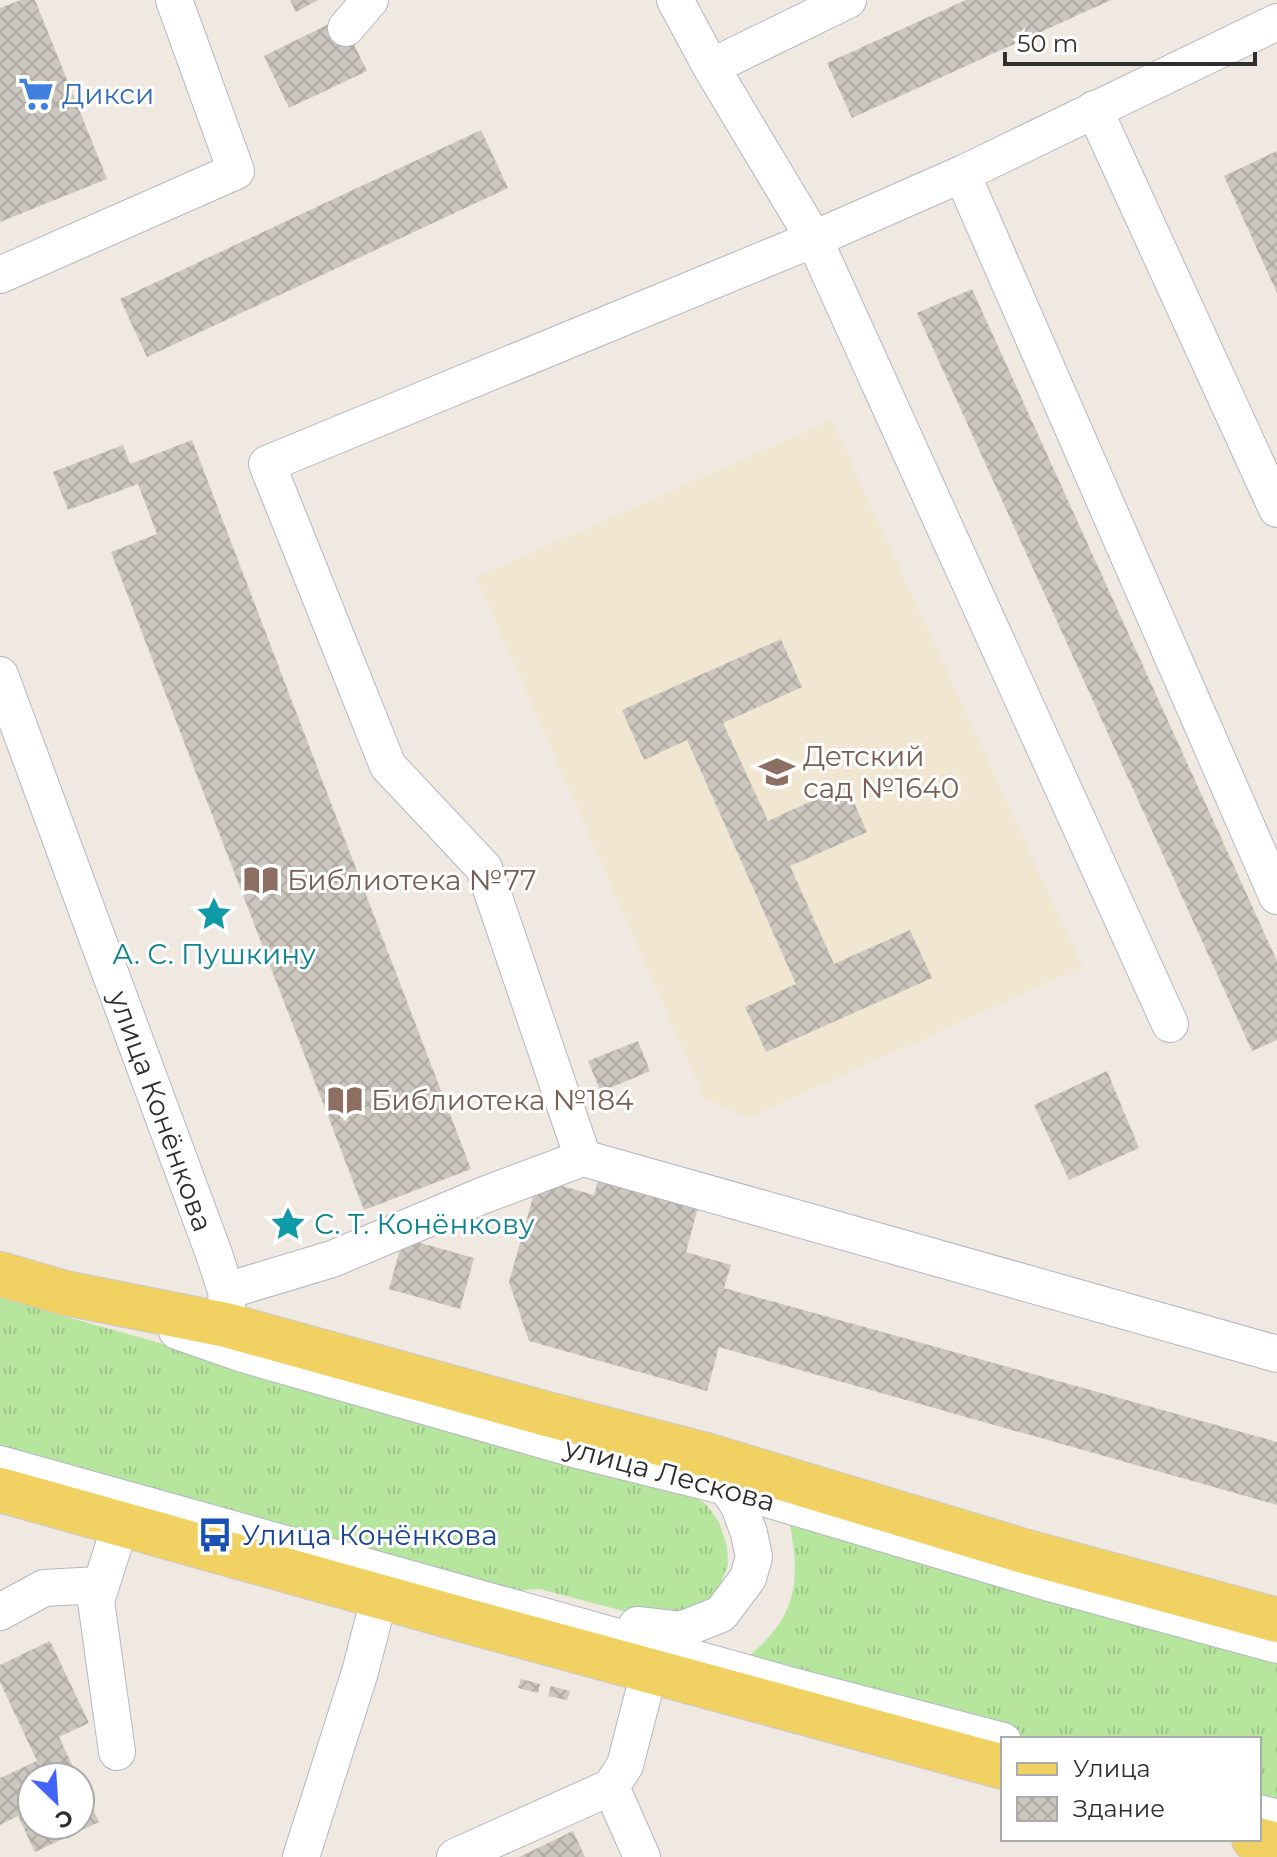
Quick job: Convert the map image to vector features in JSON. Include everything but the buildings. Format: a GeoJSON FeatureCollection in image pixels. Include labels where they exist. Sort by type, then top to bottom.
{"type":"FeatureCollection","features":[{"type":"Feature","properties":{"kind":"main road","name":"улица Лескова"},"geometry":{"type":"LineString","coordinates":[[0,1274],[65,1293],[226,1308],[716,1471],[1277,1620]]}},
{"type":"Feature","properties":{"kind":"main road"},"geometry":{"type":"LineString","coordinates":[[0,1490],[649,1672],[1001,1766]]}},
{"type":"Feature","properties":{"kind":"street"},"geometry":{"type":"LineString","coordinates":[[0,275],[236,171],[174,0]]}},
{"type":"Feature","properties":{"kind":"street"},"geometry":{"type":"LineString","coordinates":[[346,28],[370,0]]}},
{"type":"Feature","properties":{"kind":"street"},"geometry":{"type":"LineString","coordinates":[[675,0],[711,67],[814,239],[1170,1024]]}},
{"type":"Feature","properties":{"kind":"street"},"geometry":{"type":"LineString","coordinates":[[711,67],[848,0]]}},
{"type":"Feature","properties":{"kind":"street"},"geometry":{"type":"LineString","coordinates":[[583,1158],[484,868],[388,766],[267,464],[814,239],[962,174],[1094,109],[1274,31]]}},
{"type":"Feature","properties":{"kind":"street"},"geometry":{"type":"LineString","coordinates":[[1094,109],[1277,509]]}},
{"type":"Feature","properties":{"kind":"street"},"geometry":{"type":"LineString","coordinates":[[962,174],[1277,896]]}},
{"type":"Feature","properties":{"kind":"street","name":"улица Конёнкова"},"geometry":{"type":"LineString","coordinates":[[0,675],[226,1308]]}},
{"type":"Feature","properties":{"kind":"street"},"geometry":{"type":"LineString","coordinates":[[226,1308],[484,1195],[583,1158],[1277,1354]]}},
{"type":"Feature","properties":{"kind":"street","name":"улица Лескова"},"geometry":{"type":"LineString","coordinates":[[65,1293],[257,1358],[574,1449],[716,1471],[1053,1584],[1277,1645]]}},
{"type":"Feature","properties":{"kind":"street"},"geometry":{"type":"LineString","coordinates":[[0,1464],[789,1685],[1001,1740]]}},
{"type":"Feature","properties":{"kind":"street"},"geometry":{"type":"LineString","coordinates":[[460,1619],[551,1603],[643,1626],[681,1630],[721,1614],[748,1578],[754,1557],[739,1506],[716,1471]]}},
{"type":"Feature","properties":{"kind":"street"},"geometry":{"type":"LineString","coordinates":[[117,1752],[96,1601],[121,1523]]}},
{"type":"Feature","properties":{"kind":"street"},"geometry":{"type":"LineString","coordinates":[[0,1612],[44,1588],[99,1585]]}},
{"type":"Feature","properties":{"kind":"street"},"geometry":{"type":"LineString","coordinates":[[301,1857],[360,1672],[380,1595]]}},
{"type":"Feature","properties":{"kind":"street"},"geometry":{"type":"LineString","coordinates":[[455,1857],[611,1787],[625,1765],[649,1672]]}},
{"type":"Feature","properties":{"kind":"street"},"geometry":{"type":"LineString","coordinates":[[611,1787],[642,1857]]}},
{"type":"Feature","properties":{"kind":"shaded area","name":"Детский сад №1640"},"geometry":{"type":"Polygon","coordinates":[[[832,420],[1083,967],[749,1118],[705,1100],[476,577],[832,420]]]}},
{"type":"Feature","properties":{"kind":"green space"},"geometry":{"type":"Polygon","coordinates":[[[0,1298],[688,1492],[707,1505],[719,1522],[727,1546],[728,1565],[718,1590],[701,1607],[683,1618],[642,1616],[540,1589],[510,1591],[0,1453],[0,1298]]]}},
{"type":"Feature","properties":{"kind":"green space"},"geometry":{"type":"Polygon","coordinates":[[[789,1519],[1277,1654],[1277,1807],[1261,1803],[1261,1737],[1024,1737],[745,1659],[763,1644],[785,1613],[794,1580],[789,1519]]]}},
{"type":"Feature","properties":{"kind":"place","name":"Дикси"},"geometry":{"type":"Point","coordinates":[36,94]}},
{"type":"Feature","properties":{"kind":"place","name":"Детский сад №1640"},"geometry":{"type":"Point","coordinates":[777,772]}},
{"type":"Feature","properties":{"kind":"place","name":"Библиотека №77"},"geometry":{"type":"Point","coordinates":[261,880]}},
{"type":"Feature","properties":{"kind":"place","name":"А. С. Пушкину"},"geometry":{"type":"Point","coordinates":[214,914]}},
{"type":"Feature","properties":{"kind":"place","name":"Библиотека №184"},"geometry":{"type":"Point","coordinates":[345,1100]}},
{"type":"Feature","properties":{"kind":"place","name":"С. Т. Конёнкову"},"geometry":{"type":"Point","coordinates":[288,1224]}},
{"type":"Feature","properties":{"kind":"place","name":"Улица Конёнкова"},"geometry":{"type":"Point","coordinates":[215,1535]}}]}
